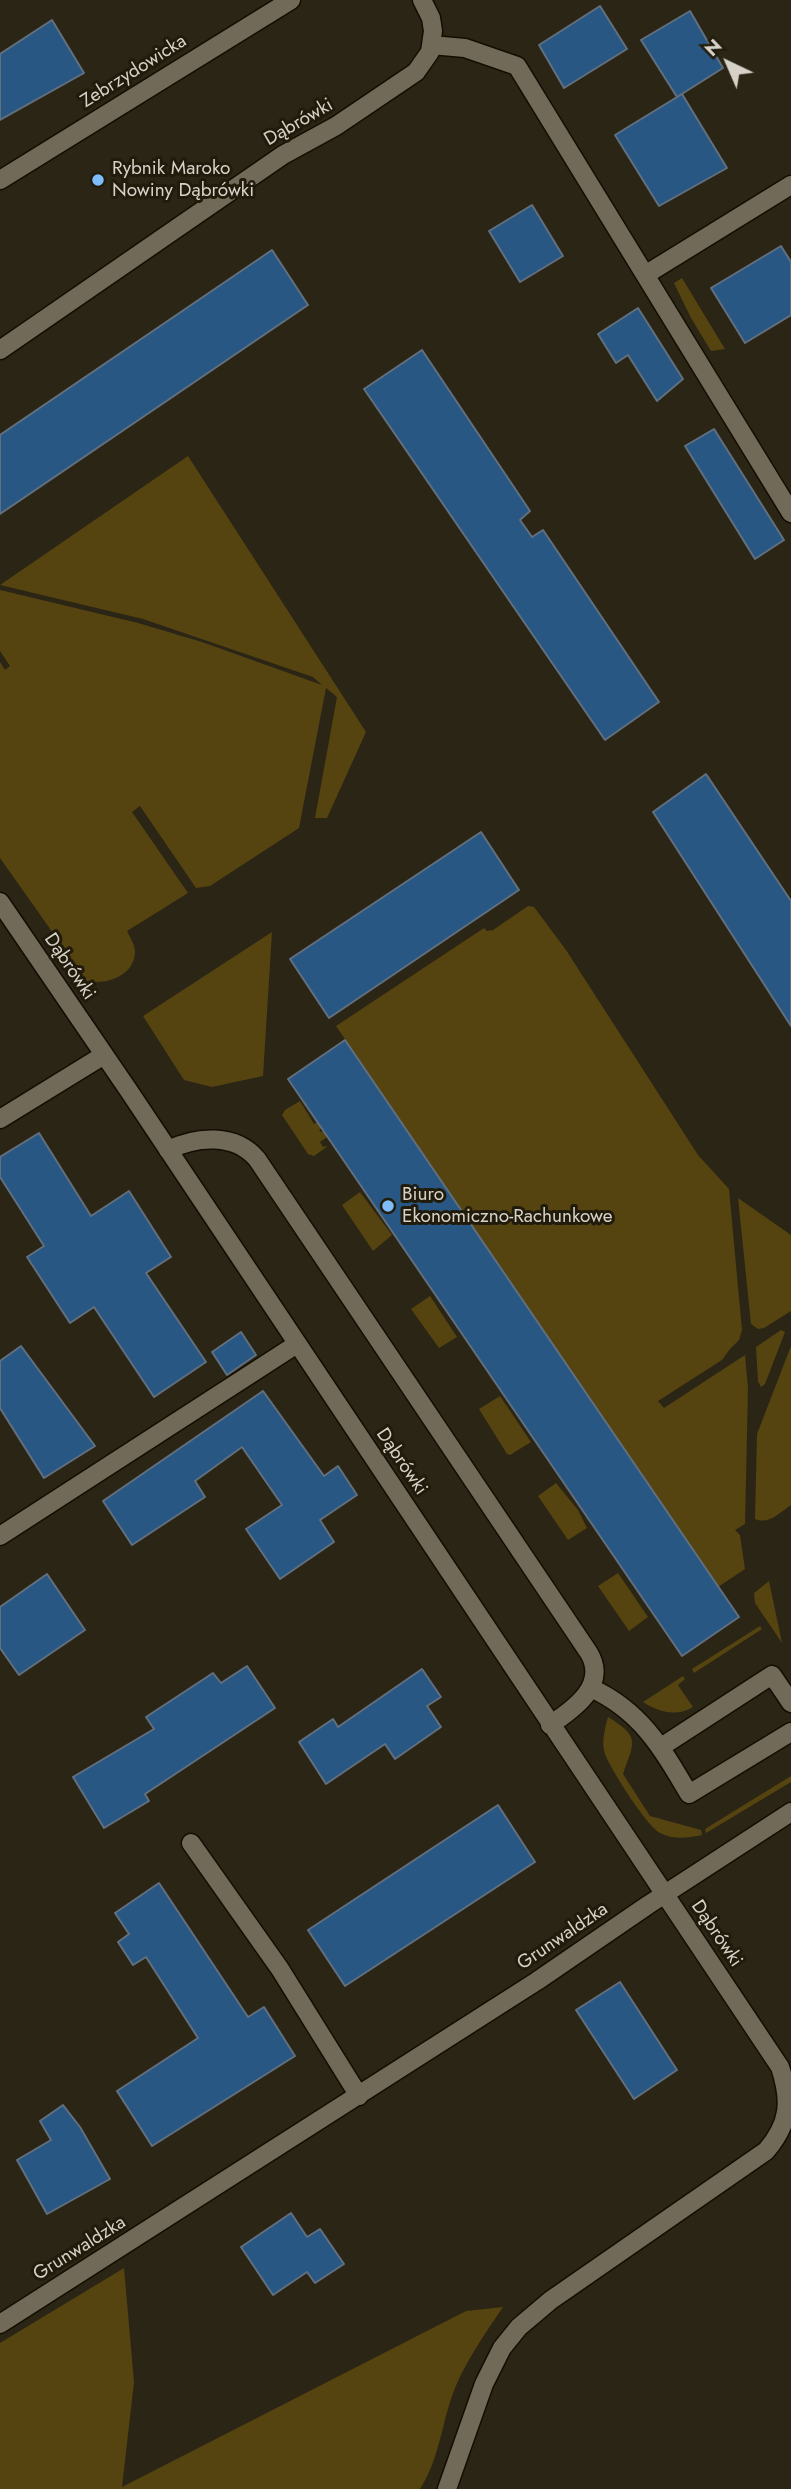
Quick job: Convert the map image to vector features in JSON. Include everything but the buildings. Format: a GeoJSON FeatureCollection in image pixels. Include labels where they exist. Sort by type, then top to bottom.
{"type":"FeatureCollection","features":[{"type":"Feature","properties":{"kind":"street","name":"Zebrzydowicka"},"geometry":{"type":"LineString","coordinates":[[0,180],[291,0]]}},
{"type":"Feature","properties":{"kind":"street"},"geometry":{"type":"LineString","coordinates":[[422,0],[432,24],[431,45],[465,48],[517,66],[791,513]]}},
{"type":"Feature","properties":{"kind":"street","name":"Dąbrówki"},"geometry":{"type":"LineString","coordinates":[[0,350],[283,155],[336,127],[416,72],[426,60],[431,45]]}},
{"type":"Feature","properties":{"kind":"street"},"geometry":{"type":"LineString","coordinates":[[645,275],[791,185]]}},
{"type":"Feature","properties":{"kind":"street","name":"Dąbrówki"},"geometry":{"type":"LineString","coordinates":[[0,902],[785,2076],[791,2093],[789,2122],[759,2157],[551,2300],[519,2327],[502,2348],[484,2384],[447,2489]]}},
{"type":"Feature","properties":{"kind":"street"},"geometry":{"type":"LineString","coordinates":[[0,1119],[104,1055]]}},
{"type":"Feature","properties":{"kind":"street"},"geometry":{"type":"LineString","coordinates":[[168,1150],[197,1140],[226,1141],[244,1147],[257,1159],[589,1653],[595,1666],[591,1688],[575,1707],[550,1725]]}},
{"type":"Feature","properties":{"kind":"street"},"geometry":{"type":"LineString","coordinates":[[0,1536],[298,1345]]}},
{"type":"Feature","properties":{"kind":"street"},"geometry":{"type":"LineString","coordinates":[[661,1747],[772,1675],[791,1703]]}},
{"type":"Feature","properties":{"kind":"street"},"geometry":{"type":"LineString","coordinates":[[591,1688],[622,1706],[641,1722],[661,1747],[689,1794],[791,1732]]}},
{"type":"Feature","properties":{"kind":"street","name":"Grunwaldzka"},"geometry":{"type":"LineString","coordinates":[[0,2325],[525,1989],[791,1812]]}},
{"type":"Feature","properties":{"kind":"street"},"geometry":{"type":"LineString","coordinates":[[191,1843],[280,1969],[359,2096]]}},
{"type":"Feature","properties":{"kind":"shaded area"},"geometry":{"type":"Polygon","coordinates":[[[682,278],[725,349],[711,351],[691,318],[674,283],[682,278]]]}},
{"type":"Feature","properties":{"kind":"shaded area"},"geometry":{"type":"Polygon","coordinates":[[[188,456],[366,732],[327,818],[315,818],[337,697],[326,688],[299,828],[210,886],[196,888],[140,806],[132,812],[188,893],[127,931],[135,952],[125,973],[103,982],[87,981],[0,858],[0,662],[5,670],[10,666],[0,651],[0,590],[138,623],[202,642],[322,685],[313,677],[143,619],[0,585],[188,456]]]}},
{"type":"Feature","properties":{"kind":"shaded area"},"geometry":{"type":"Polygon","coordinates":[[[528,906],[534,907],[566,950],[698,1155],[729,1189],[742,1330],[739,1340],[722,1360],[658,1401],[664,1408],[745,1355],[748,1388],[745,1524],[735,1530],[740,1535],[745,1569],[718,1587],[336,1026],[484,928],[487,931],[493,930],[528,906]]]}},
{"type":"Feature","properties":{"kind":"shaded area"},"geometry":{"type":"Polygon","coordinates":[[[272,932],[263,1076],[212,1087],[184,1080],[143,1016],[272,932]]]}},
{"type":"Feature","properties":{"kind":"shaded area"},"geometry":{"type":"Polygon","coordinates":[[[300,1101],[314,1124],[317,1122],[322,1128],[319,1130],[324,1131],[327,1137],[320,1142],[323,1147],[328,1146],[314,1156],[308,1154],[282,1115],[285,1110],[300,1101]]]}},
{"type":"Feature","properties":{"kind":"shaded area"},"geometry":{"type":"Polygon","coordinates":[[[360,1192],[392,1235],[373,1251],[342,1205],[360,1192]]]}},
{"type":"Feature","properties":{"kind":"shaded area"},"geometry":{"type":"Polygon","coordinates":[[[738,1198],[791,1235],[791,1311],[764,1328],[758,1329],[751,1324],[738,1198]]]}},
{"type":"Feature","properties":{"kind":"shaded area"},"geometry":{"type":"Polygon","coordinates":[[[430,1296],[457,1337],[439,1348],[411,1309],[430,1296]]]}},
{"type":"Feature","properties":{"kind":"shaded area"},"geometry":{"type":"Polygon","coordinates":[[[781,1330],[785,1332],[765,1384],[761,1387],[758,1381],[756,1347],[781,1330]]]}},
{"type":"Feature","properties":{"kind":"shaded area"},"geometry":{"type":"Polygon","coordinates":[[[791,1346],[791,1505],[774,1517],[760,1520],[755,1519],[757,1434],[791,1346]]]}},
{"type":"Feature","properties":{"kind":"shaded area"},"geometry":{"type":"Polygon","coordinates":[[[500,1396],[531,1442],[510,1455],[479,1409],[500,1396]]]}},
{"type":"Feature","properties":{"kind":"shaded area"},"geometry":{"type":"Polygon","coordinates":[[[556,1483],[578,1510],[587,1528],[568,1540],[538,1496],[556,1483]]]}},
{"type":"Feature","properties":{"kind":"shaded area"},"geometry":{"type":"Polygon","coordinates":[[[618,1573],[648,1617],[629,1631],[598,1586],[618,1573]]]}},
{"type":"Feature","properties":{"kind":"shaded area"},"geometry":{"type":"Polygon","coordinates":[[[769,1581],[782,1643],[755,1603],[754,1593],[769,1581]]]}},
{"type":"Feature","properties":{"kind":"shaded area"},"geometry":{"type":"Polygon","coordinates":[[[760,1626],[762,1629],[694,1673],[692,1669],[760,1626]]]}},
{"type":"Feature","properties":{"kind":"shaded area"},"geometry":{"type":"Polygon","coordinates":[[[683,1676],[685,1679],[678,1685],[693,1707],[681,1712],[668,1712],[643,1702],[683,1676]]]}},
{"type":"Feature","properties":{"kind":"shaded area"},"geometry":{"type":"Polygon","coordinates":[[[608,1717],[630,1735],[632,1747],[623,1774],[650,1816],[701,1830],[702,1835],[670,1837],[660,1833],[646,1820],[621,1784],[605,1754],[603,1740],[608,1717]]]}},
{"type":"Feature","properties":{"kind":"shaded area"},"geometry":{"type":"Polygon","coordinates":[[[791,1776],[791,1782],[706,1833],[705,1829],[791,1776]]]}},
{"type":"Feature","properties":{"kind":"shaded area"},"geometry":{"type":"Polygon","coordinates":[[[124,2268],[134,2382],[122,2487],[466,2311],[503,2307],[460,2377],[450,2402],[435,2458],[420,2489],[0,2489],[0,2343],[124,2268]]]}},
{"type":"Feature","properties":{"kind":"place","name":"Rybnik Maroko Nowiny Dąbrówki"},"geometry":{"type":"Point","coordinates":[98,180]}},
{"type":"Feature","properties":{"kind":"place","name":"Biuro Ekonomiczno-Rachunkowe"},"geometry":{"type":"Point","coordinates":[388,1206]}}]}
